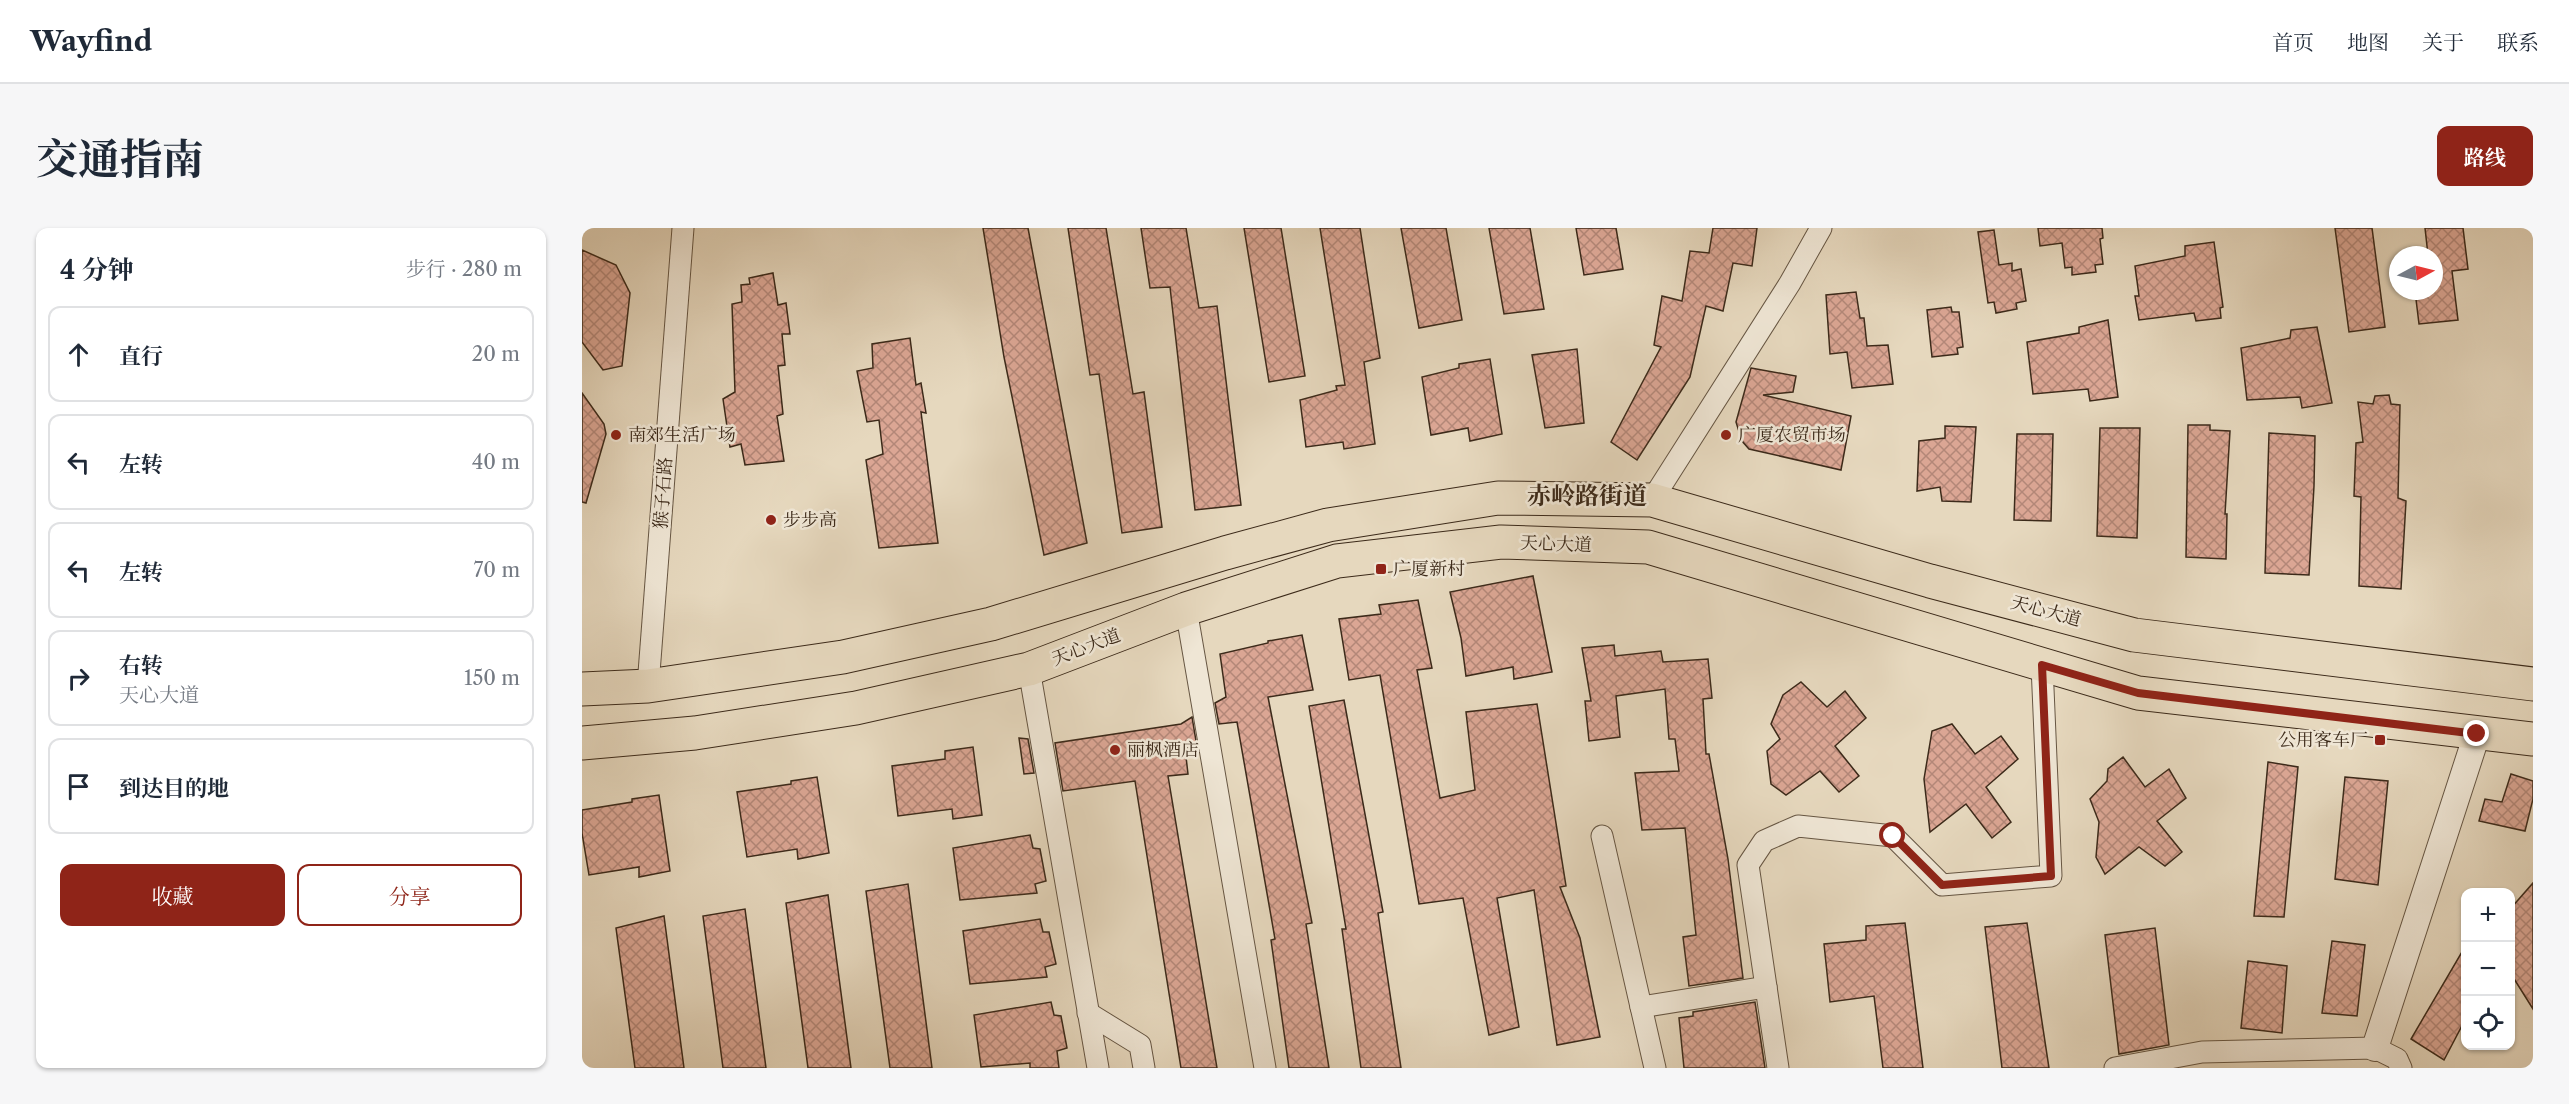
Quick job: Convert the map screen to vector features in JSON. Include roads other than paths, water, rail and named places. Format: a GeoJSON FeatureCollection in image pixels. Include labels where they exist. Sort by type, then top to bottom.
{"type":"FeatureCollection","features":[{"type":"Feature","properties":{"kind":"main road","name":"天心大道"},"geometry":{"type":"LineString","coordinates":[[582,689],[648,686],[843,657],[991,624],[1225,553],[1328,525],[1498,498],[1652,500],[1930,581],[2134,635],[2533,684]]}},
{"type":"Feature","properties":{"kind":"main road","name":"天心大道"},"geometry":{"type":"LineString","coordinates":[[582,743],[664,737],[813,717],[1029,669],[1186,609],[1337,561],[1501,542],[1648,547],[2138,693],[2533,739]]}},
{"type":"Feature","properties":{"kind":"street","name":"猴子石路"},"geometry":{"type":"LineString","coordinates":[[648,686],[683,228]]}},
{"type":"Feature","properties":{"kind":"street"},"geometry":{"type":"LineString","coordinates":[[1652,500],[1790,283],[1821,228]]}},
{"type":"Feature","properties":{"kind":"street"},"geometry":{"type":"LineString","coordinates":[[1186,609],[1265,1068]]}},
{"type":"Feature","properties":{"kind":"street"},"geometry":{"type":"LineString","coordinates":[[1778,1068],[1748,865],[1764,841],[1798,826],[1893,836],[1942,885],[2051,876],[2042,665]]}},
{"type":"Feature","properties":{"kind":"street"},"geometry":{"type":"LineString","coordinates":[[1029,669],[1098,1068]]}},
{"type":"Feature","properties":{"kind":"street"},"geometry":{"type":"LineString","coordinates":[[2375,1048],[2477,734]]}},
{"type":"Feature","properties":{"kind":"street"},"geometry":{"type":"LineString","coordinates":[[1602,836],[1655,1068]]}},
{"type":"Feature","properties":{"kind":"street"},"geometry":{"type":"LineString","coordinates":[[1641,1007],[1766,987]]}},
{"type":"Feature","properties":{"kind":"street"},"geometry":{"type":"LineString","coordinates":[[1088,1013],[1140,1045],[1144,1068]]}},
{"type":"Feature","properties":{"kind":"street"},"geometry":{"type":"LineString","coordinates":[[2115,1068],[2202,1052],[2375,1048],[2397,1059],[2401,1068]]}},
{"type":"Feature","properties":{"kind":"place","name":"南郊生活广场"},"geometry":{"type":"Point","coordinates":[616,435]}},
{"type":"Feature","properties":{"kind":"place","name":"广厦农贸市场"},"geometry":{"type":"Point","coordinates":[1726,435]}},
{"type":"Feature","properties":{"kind":"place","name":"步步高"},"geometry":{"type":"Point","coordinates":[771,520]}},
{"type":"Feature","properties":{"kind":"place","name":"广厦新村"},"geometry":{"type":"Point","coordinates":[1381,569]}},
{"type":"Feature","properties":{"kind":"place","name":"公用客车厂"},"geometry":{"type":"Point","coordinates":[2380,740]}},
{"type":"Feature","properties":{"kind":"place","name":"丽枫酒店"},"geometry":{"type":"Point","coordinates":[1115,750]}},
{"type":"Feature","properties":{"kind":"district","name":"赤岭路街道"},"geometry":{"type":"Point","coordinates":[1587,495]}}]}
